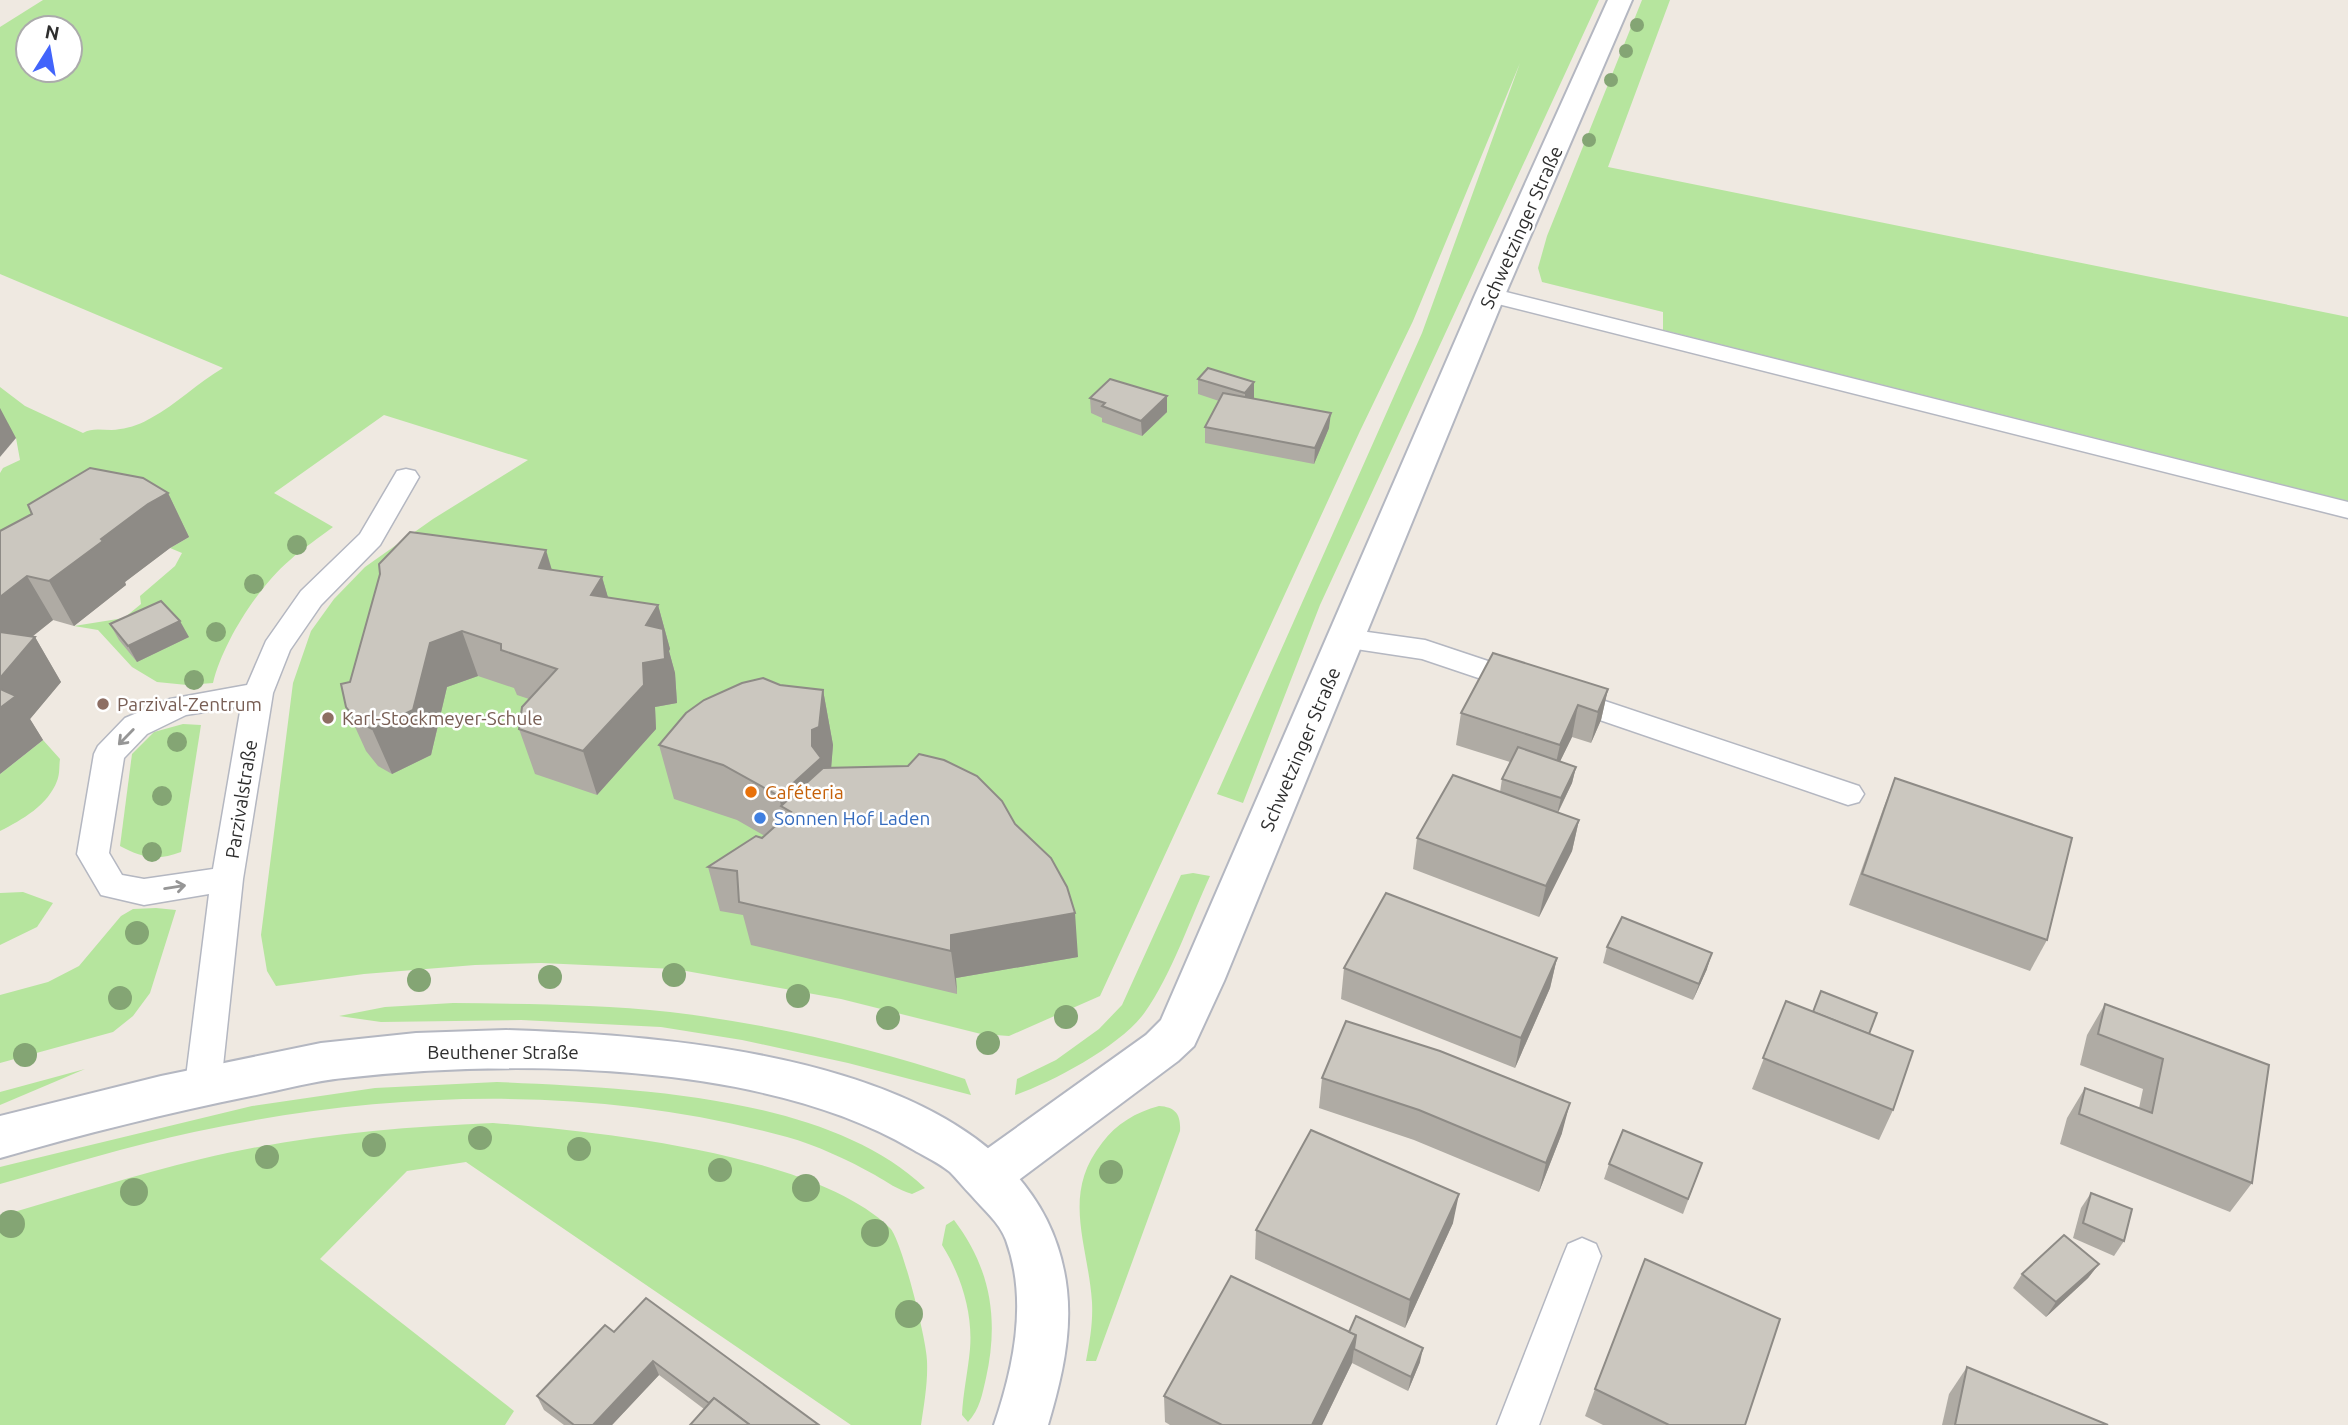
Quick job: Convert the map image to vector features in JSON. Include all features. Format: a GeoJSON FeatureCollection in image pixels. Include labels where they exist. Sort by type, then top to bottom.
{"type":"FeatureCollection","features":[{"type":"Feature","properties":{"kind":"street","name":"Schwetzinger Straße"},"geometry":{"type":"LineString","coordinates":[[987,1176],[1162,1048],[1178,1032],[1202,981],[1490,295],[1620,0]]}},
{"type":"Feature","properties":{"kind":"street","name":"Beuthener Straße"},"geometry":{"type":"LineString","coordinates":[[0,1137],[84,1113],[341,1059],[442,1050],[629,1054],[773,1076],[841,1095],[897,1115],[944,1140],[987,1176]]}},
{"type":"Feature","properties":{"kind":"street"},"geometry":{"type":"LineString","coordinates":[[987,1176],[1017,1212],[1035,1252],[1041,1287],[1044,1335],[1034,1389],[1021,1425]]}},
{"type":"Feature","properties":{"kind":"lane"},"geometry":{"type":"LineString","coordinates":[[1490,295],[2348,510]]}},
{"type":"Feature","properties":{"kind":"lane","name":"Parzivalstraße"},"geometry":{"type":"LineString","coordinates":[[203,1086],[227,880],[258,694],[276,648],[311,598],[370,539],[406,477]]}},
{"type":"Feature","properties":{"kind":"lane"},"geometry":{"type":"LineString","coordinates":[[1346,639],[1425,650],[1848,794]]}},
{"type":"Feature","properties":{"kind":"lane"},"geometry":{"type":"LineString","coordinates":[[227,880],[144,892],[111,886],[93,854],[109,754],[136,726],[180,706],[258,694]]}},
{"type":"Feature","properties":{"kind":"lane"},"geometry":{"type":"LineString","coordinates":[[1518,1425],[1582,1256]]}},
{"type":"Feature","properties":{"kind":"green space"},"geometry":{"type":"Polygon","coordinates":[[[43,0],[1599,0],[1320,605],[1243,803],[1217,794],[1422,333],[1520,63],[1413,321],[1100,996],[1009,1036],[981,1034],[841,999],[675,969],[541,963],[475,965],[364,974],[276,986],[267,971],[261,935],[293,683],[311,631],[334,599],[365,567],[433,519],[528,460],[384,415],[274,493],[333,527],[278,571],[254,600],[233,633],[213,683],[187,685],[157,682],[132,667],[98,630],[74,626],[124,618],[141,604],[140,596],[175,566],[182,553],[170,548],[189,537],[0,590],[0,473],[3,468],[20,460],[16,438],[0,436],[0,387],[25,406],[83,433],[92,430],[115,430],[144,422],[223,368],[0,274],[0,27],[14,18],[14,84],[84,84],[84,14],[21,14],[43,0]]]}},
{"type":"Feature","properties":{"kind":"green space"},"geometry":{"type":"Polygon","coordinates":[[[1642,0],[1670,0],[1608,167],[2348,317],[2348,501],[1663,330],[1663,312],[1542,282],[1538,268],[1547,236],[1642,0]]]}},
{"type":"Feature","properties":{"kind":"green space"},"geometry":{"type":"Polygon","coordinates":[[[183,724],[201,725],[181,852],[164,857],[135,853],[120,846],[132,754],[154,732],[183,724]]]}},
{"type":"Feature","properties":{"kind":"green space"},"geometry":{"type":"Polygon","coordinates":[[[43,740],[60,759],[59,773],[53,790],[25,817],[0,831],[0,774],[43,740]]]}},
{"type":"Feature","properties":{"kind":"green space"},"geometry":{"type":"Polygon","coordinates":[[[1193,873],[1210,876],[1172,964],[1145,1012],[1120,1037],[1086,1061],[1015,1095],[1017,1079],[1056,1060],[1099,1029],[1122,1005],[1181,875],[1193,873]]]}},
{"type":"Feature","properties":{"kind":"green space"},"geometry":{"type":"Polygon","coordinates":[[[23,892],[53,903],[37,927],[0,945],[0,893],[23,892]]]}},
{"type":"Feature","properties":{"kind":"green space"},"geometry":{"type":"Polygon","coordinates":[[[133,909],[176,910],[150,993],[133,1016],[113,1032],[0,1063],[0,995],[48,982],[79,966],[121,916],[133,909]]]}},
{"type":"Feature","properties":{"kind":"green space"},"geometry":{"type":"Polygon","coordinates":[[[453,1003],[616,1007],[745,1023],[819,1038],[929,1067],[965,1079],[971,1095],[848,1063],[742,1040],[661,1027],[521,1020],[381,1022],[339,1016],[385,1007],[453,1003]]]}},
{"type":"Feature","properties":{"kind":"green space"},"geometry":{"type":"Polygon","coordinates":[[[85,1069],[0,1105],[0,1092],[85,1069]]]}},
{"type":"Feature","properties":{"kind":"green space"},"geometry":{"type":"Polygon","coordinates":[[[497,1082],[663,1093],[723,1102],[780,1115],[835,1133],[884,1157],[925,1188],[912,1194],[843,1158],[809,1144],[714,1120],[640,1108],[566,1101],[491,1099],[416,1101],[268,1118],[145,1144],[0,1184],[0,1167],[252,1106],[375,1088],[497,1082]]]}},
{"type":"Feature","properties":{"kind":"green space"},"geometry":{"type":"Polygon","coordinates":[[[1159,1106],[1170,1108],[1176,1113],[1180,1120],[1180,1131],[1096,1361],[1086,1361],[1092,1309],[1080,1220],[1083,1181],[1090,1162],[1114,1130],[1135,1115],[1159,1106]]]}},
{"type":"Feature","properties":{"kind":"green space"},"geometry":{"type":"Polygon","coordinates":[[[493,1123],[588,1132],[702,1151],[759,1164],[811,1182],[856,1203],[890,1228],[907,1270],[927,1361],[921,1425],[851,1425],[466,1162],[407,1171],[320,1259],[514,1411],[505,1425],[0,1425],[0,1216],[151,1172],[273,1144],[419,1127],[493,1123]]]}},
{"type":"Feature","properties":{"kind":"green space"},"geometry":{"type":"Polygon","coordinates":[[[954,1220],[967,1238],[984,1276],[991,1315],[992,1335],[986,1378],[978,1407],[968,1422],[962,1415],[970,1349],[970,1322],[960,1282],[942,1245],[946,1225],[954,1220]]]}},
{"type":"Feature","properties":{"kind":"building"},"geometry":{"type":"Polygon","coordinates":[[[1208,368],[1254,382],[1245,393],[1198,379],[1208,368]]]}},
{"type":"Feature","properties":{"kind":"building"},"geometry":{"type":"Polygon","coordinates":[[[1110,379],[1167,396],[1141,421],[1102,406],[1105,403],[1090,398],[1110,379]]]}},
{"type":"Feature","properties":{"kind":"building"},"geometry":{"type":"Polygon","coordinates":[[[1223,393],[1331,413],[1315,448],[1205,427],[1223,393]]]}},
{"type":"Feature","properties":{"kind":"building"},"geometry":{"type":"Polygon","coordinates":[[[90,468],[143,478],[168,493],[148,504],[49,581],[27,576],[0,597],[0,531],[32,514],[28,505],[90,468]]]}},
{"type":"Feature","properties":{"kind":"building"},"geometry":{"type":"Polygon","coordinates":[[[410,532],[546,550],[539,568],[602,577],[591,595],[658,605],[646,625],[663,629],[665,659],[643,663],[644,685],[583,751],[519,729],[522,707],[557,669],[501,650],[501,644],[462,631],[430,643],[413,710],[372,729],[358,722],[346,707],[341,684],[350,682],[380,574],[379,564],[410,532]]]}},
{"type":"Feature","properties":{"kind":"building"},"geometry":{"type":"Polygon","coordinates":[[[161,601],[180,621],[128,646],[110,624],[161,601]]]}},
{"type":"Feature","properties":{"kind":"building"},"geometry":{"type":"Polygon","coordinates":[[[0,632],[35,637],[0,678],[0,632]]]}},
{"type":"Feature","properties":{"kind":"building"},"geometry":{"type":"Polygon","coordinates":[[[1493,653],[1608,689],[1598,712],[1578,705],[1560,745],[1461,713],[1493,653]]]}},
{"type":"Feature","properties":{"kind":"building"},"geometry":{"type":"Polygon","coordinates":[[[763,678],[780,685],[823,690],[819,727],[812,730],[812,746],[821,758],[779,796],[723,765],[659,745],[686,713],[704,700],[742,683],[763,678]]]}},
{"type":"Feature","properties":{"kind":"building"},"geometry":{"type":"Polygon","coordinates":[[[0,689],[16,696],[0,708],[0,689]]]}},
{"type":"Feature","properties":{"kind":"building"},"geometry":{"type":"Polygon","coordinates":[[[1518,747],[1576,767],[1561,798],[1502,779],[1518,747]]]}},
{"type":"Feature","properties":{"kind":"building"},"geometry":{"type":"Polygon","coordinates":[[[919,754],[944,760],[977,776],[1002,801],[1015,824],[1051,858],[1067,887],[1075,913],[951,935],[951,951],[739,902],[737,871],[708,867],[756,836],[762,838],[791,812],[781,806],[823,768],[908,766],[919,754]]]}},
{"type":"Feature","properties":{"kind":"building"},"geometry":{"type":"Polygon","coordinates":[[[1453,775],[1579,820],[1546,886],[1417,838],[1453,775]]]}},
{"type":"Feature","properties":{"kind":"building"},"geometry":{"type":"Polygon","coordinates":[[[1895,778],[2072,838],[2047,940],[1862,874],[1895,778]]]}},
{"type":"Feature","properties":{"kind":"building"},"geometry":{"type":"Polygon","coordinates":[[[1386,893],[1557,958],[1521,1038],[1344,968],[1386,893]]]}},
{"type":"Feature","properties":{"kind":"building"},"geometry":{"type":"Polygon","coordinates":[[[1622,917],[1712,953],[1699,984],[1607,947],[1622,917]]]}},
{"type":"Feature","properties":{"kind":"building"},"geometry":{"type":"Polygon","coordinates":[[[1821,991],[1877,1013],[1869,1034],[1813,1012],[1821,991]]]}},
{"type":"Feature","properties":{"kind":"building"},"geometry":{"type":"Polygon","coordinates":[[[1786,1001],[1913,1051],[1893,1110],[1763,1058],[1786,1001]]]}},
{"type":"Feature","properties":{"kind":"building"},"geometry":{"type":"Polygon","coordinates":[[[2105,1004],[2269,1065],[2252,1183],[2079,1114],[2085,1088],[2152,1113],[2163,1059],[2098,1034],[2105,1004]]]}},
{"type":"Feature","properties":{"kind":"building"},"geometry":{"type":"Polygon","coordinates":[[[1346,1021],[1440,1051],[1570,1103],[1546,1163],[1419,1110],[1322,1078],[1346,1021]]]}},
{"type":"Feature","properties":{"kind":"building"},"geometry":{"type":"Polygon","coordinates":[[[1311,1130],[1459,1194],[1410,1300],[1256,1230],[1311,1130]]]}},
{"type":"Feature","properties":{"kind":"building"},"geometry":{"type":"Polygon","coordinates":[[[1623,1130],[1702,1163],[1688,1199],[1609,1164],[1623,1130]]]}},
{"type":"Feature","properties":{"kind":"building"},"geometry":{"type":"Polygon","coordinates":[[[2091,1193],[2132,1209],[2124,1241],[2083,1223],[2091,1193]]]}},
{"type":"Feature","properties":{"kind":"building"},"geometry":{"type":"Polygon","coordinates":[[[2064,1235],[2099,1264],[2056,1302],[2022,1274],[2064,1235]]]}},
{"type":"Feature","properties":{"kind":"building"},"geometry":{"type":"Polygon","coordinates":[[[1645,1259],[1780,1319],[1745,1425],[1669,1425],[1595,1389],[1645,1259]]]}},
{"type":"Feature","properties":{"kind":"building"},"geometry":{"type":"Polygon","coordinates":[[[1231,1276],[1356,1335],[1312,1425],[1222,1425],[1164,1396],[1231,1276]]]}},
{"type":"Feature","properties":{"kind":"building"},"geometry":{"type":"Polygon","coordinates":[[[646,1298],[819,1425],[750,1425],[714,1398],[709,1403],[653,1361],[593,1425],[574,1425],[537,1396],[605,1325],[614,1332],[646,1298]]]}},
{"type":"Feature","properties":{"kind":"building"},"geometry":{"type":"Polygon","coordinates":[[[1356,1316],[1423,1348],[1411,1377],[1354,1349],[1356,1335],[1349,1332],[1356,1316]]]}},
{"type":"Feature","properties":{"kind":"building"},"geometry":{"type":"Polygon","coordinates":[[[1967,1367],[2108,1425],[1955,1425],[1967,1367]]]}},
{"type":"Feature","properties":{"kind":"building"},"geometry":{"type":"Polygon","coordinates":[[[714,1398],[750,1425],[690,1425],[714,1398]]]}},
{"type":"Feature","properties":{"kind":"place","name":"Parzival-Zentrum"},"geometry":{"type":"Point","coordinates":[103,704]}},
{"type":"Feature","properties":{"kind":"place","name":"Karl-Stockmeyer-Schule"},"geometry":{"type":"Point","coordinates":[328,718]}},
{"type":"Feature","properties":{"kind":"place","name":"Caféteria"},"geometry":{"type":"Point","coordinates":[751,792]}},
{"type":"Feature","properties":{"kind":"place","name":"Sonnen Hof Laden"},"geometry":{"type":"Point","coordinates":[760,818]}}]}
